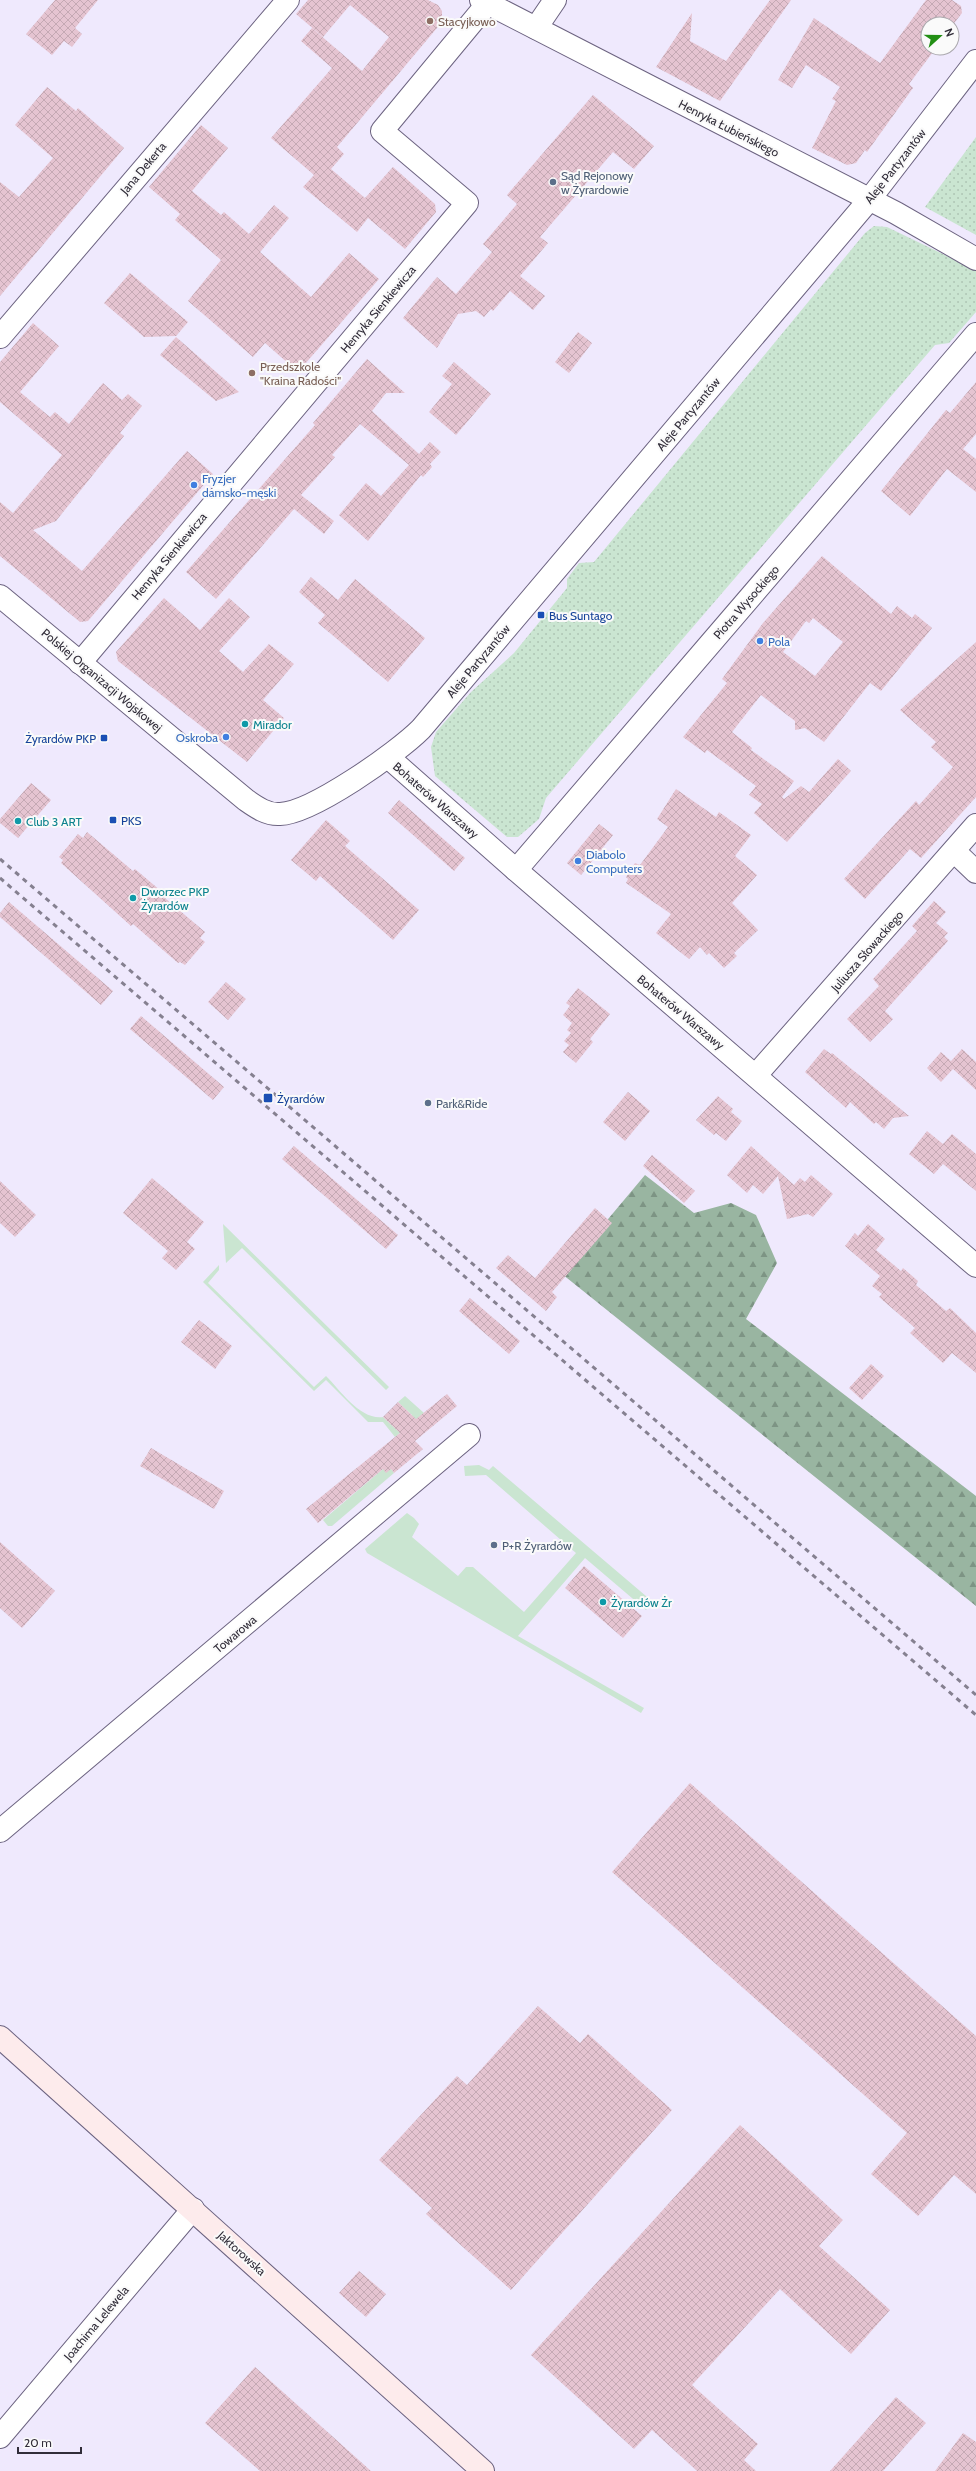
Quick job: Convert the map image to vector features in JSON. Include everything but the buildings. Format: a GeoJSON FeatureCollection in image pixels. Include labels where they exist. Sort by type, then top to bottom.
{"type":"FeatureCollection","features":[{"type":"Feature","properties":{"kind":"main road","name":"Jaktorowska"},"geometry":{"type":"LineString","coordinates":[[0,2037],[483,2471]]}},
{"type":"Feature","properties":{"kind":"street","name":"Jana Dekerta"},"geometry":{"type":"LineString","coordinates":[[0,337],[288,0]]}},
{"type":"Feature","properties":{"kind":"street"},"geometry":{"type":"LineString","coordinates":[[536,28],[555,0]]}},
{"type":"Feature","properties":{"kind":"street","name":"Henryka Łubieńskiego"},"geometry":{"type":"LineString","coordinates":[[485,2],[514,8],[536,28],[869,200],[976,259]]}},
{"type":"Feature","properties":{"kind":"street","name":"Henryka Sienkiewicza"},"geometry":{"type":"LineString","coordinates":[[80,663],[467,203],[382,131],[485,2]]}},
{"type":"Feature","properties":{"kind":"street","name":"Aleje Partyzantów"},"geometry":{"type":"LineString","coordinates":[[388,757],[421,729],[869,200],[976,61]]}},
{"type":"Feature","properties":{"kind":"street","name":"Piotra Wysockiego"},"geometry":{"type":"LineString","coordinates":[[516,870],[976,334]]}},
{"type":"Feature","properties":{"kind":"street","name":"Polskiej Organizacji Wojskowej"},"geometry":{"type":"LineString","coordinates":[[0,596],[246,800],[268,812],[288,813],[315,803],[388,757]]}},
{"type":"Feature","properties":{"kind":"street","name":"Bohaterów Warszawy"},"geometry":{"type":"LineString","coordinates":[[388,757],[516,870],[756,1075],[976,1266]]}},
{"type":"Feature","properties":{"kind":"street","name":"Juliusza Słowackiego"},"geometry":{"type":"LineString","coordinates":[[756,1075],[976,825]]}},
{"type":"Feature","properties":{"kind":"street"},"geometry":{"type":"LineString","coordinates":[[954,851],[976,872]]}},
{"type":"Feature","properties":{"kind":"street","name":"Towarowa"},"geometry":{"type":"LineString","coordinates":[[0,1832],[469,1435]]}},
{"type":"Feature","properties":{"kind":"street","name":"Joachima Lelewela"},"geometry":{"type":"LineString","coordinates":[[0,2437],[193,2210]]}},
{"type":"Feature","properties":{"kind":"green space"},"geometry":{"type":"Polygon","coordinates":[[[976,137],[976,235],[925,207],[976,137]]]}},
{"type":"Feature","properties":{"kind":"green space"},"geometry":{"type":"Polygon","coordinates":[[[874,226],[887,227],[976,270],[976,312],[949,343],[935,345],[546,798],[539,819],[518,837],[507,837],[435,776],[431,747],[436,732],[471,692],[514,653],[567,588],[567,579],[579,563],[594,562],[865,233],[874,226]]]}},
{"type":"Feature","properties":{"kind":"green space"},"geometry":{"type":"Polygon","coordinates":[[[645,1175],[694,1213],[731,1203],[756,1215],[777,1263],[746,1319],[976,1496],[976,1606],[562,1274],[645,1175]]]}},
{"type":"Feature","properties":{"kind":"green space"},"geometry":{"type":"Polygon","coordinates":[[[223,1224],[389,1387],[386,1390],[242,1248],[226,1263],[223,1224]]]}},
{"type":"Feature","properties":{"kind":"green space"},"geometry":{"type":"Polygon","coordinates":[[[219,1265],[219,1270],[208,1283],[314,1387],[326,1376],[359,1409],[366,1414],[375,1417],[383,1417],[397,1430],[412,1415],[398,1402],[405,1396],[424,1413],[395,1437],[383,1422],[368,1422],[326,1380],[314,1391],[203,1282],[219,1265]]]}},
{"type":"Feature","properties":{"kind":"green space"},"geometry":{"type":"Polygon","coordinates":[[[479,1465],[489,1470],[493,1466],[653,1602],[646,1610],[585,1558],[518,1636],[644,1708],[641,1713],[367,1553],[365,1549],[407,1513],[419,1524],[412,1537],[452,1571],[458,1576],[466,1567],[473,1567],[524,1612],[576,1553],[486,1475],[465,1476],[464,1466],[479,1465]]]}},
{"type":"Feature","properties":{"kind":"green space"},"geometry":{"type":"Polygon","coordinates":[[[383,1469],[391,1469],[394,1473],[332,1526],[328,1526],[323,1520],[383,1469]]]}},
{"type":"Feature","properties":{"kind":"railway"},"geometry":{"type":"LineString","coordinates":[[0,859],[976,1695]]}},
{"type":"Feature","properties":{"kind":"railway"},"geometry":{"type":"LineString","coordinates":[[0,878],[976,1715]]}},
{"type":"Feature","properties":{"kind":"place","name":"Stacyjkowo"},"geometry":{"type":"Point","coordinates":[430,21]}},
{"type":"Feature","properties":{"kind":"place","name":"Sąd Rejonowy w Żyrardowie"},"geometry":{"type":"Point","coordinates":[553,182]}},
{"type":"Feature","properties":{"kind":"place","name":"Przedszkole \"Kraina Radości\""},"geometry":{"type":"Point","coordinates":[252,373]}},
{"type":"Feature","properties":{"kind":"place","name":"Fryzjer damsko-męski"},"geometry":{"type":"Point","coordinates":[194,485]}},
{"type":"Feature","properties":{"kind":"place","name":"Bus Suntago"},"geometry":{"type":"Point","coordinates":[541,615]}},
{"type":"Feature","properties":{"kind":"place","name":"Pola"},"geometry":{"type":"Point","coordinates":[760,641]}},
{"type":"Feature","properties":{"kind":"place","name":"Mirador"},"geometry":{"type":"Point","coordinates":[245,724]}},
{"type":"Feature","properties":{"kind":"place","name":"Oskroba"},"geometry":{"type":"Point","coordinates":[226,737]}},
{"type":"Feature","properties":{"kind":"place","name":"Żyrardów PKP"},"geometry":{"type":"Point","coordinates":[104,738]}},
{"type":"Feature","properties":{"kind":"place","name":"PKS"},"geometry":{"type":"Point","coordinates":[113,820]}},
{"type":"Feature","properties":{"kind":"place","name":"Club 3 ART"},"geometry":{"type":"Point","coordinates":[18,821]}},
{"type":"Feature","properties":{"kind":"place","name":"Diabolo Computers"},"geometry":{"type":"Point","coordinates":[578,861]}},
{"type":"Feature","properties":{"kind":"place","name":"Dworzec PKP Żyrardów"},"geometry":{"type":"Point","coordinates":[133,898]}},
{"type":"Feature","properties":{"kind":"place","name":"Żyrardów"},"geometry":{"type":"Point","coordinates":[268,1098]}},
{"type":"Feature","properties":{"kind":"place","name":"Park&Ride"},"geometry":{"type":"Point","coordinates":[428,1103]}},
{"type":"Feature","properties":{"kind":"place","name":"P+R Żyrardów"},"geometry":{"type":"Point","coordinates":[494,1545]}},
{"type":"Feature","properties":{"kind":"place","name":"Żyrardów Żr"},"geometry":{"type":"Point","coordinates":[603,1602]}}]}
